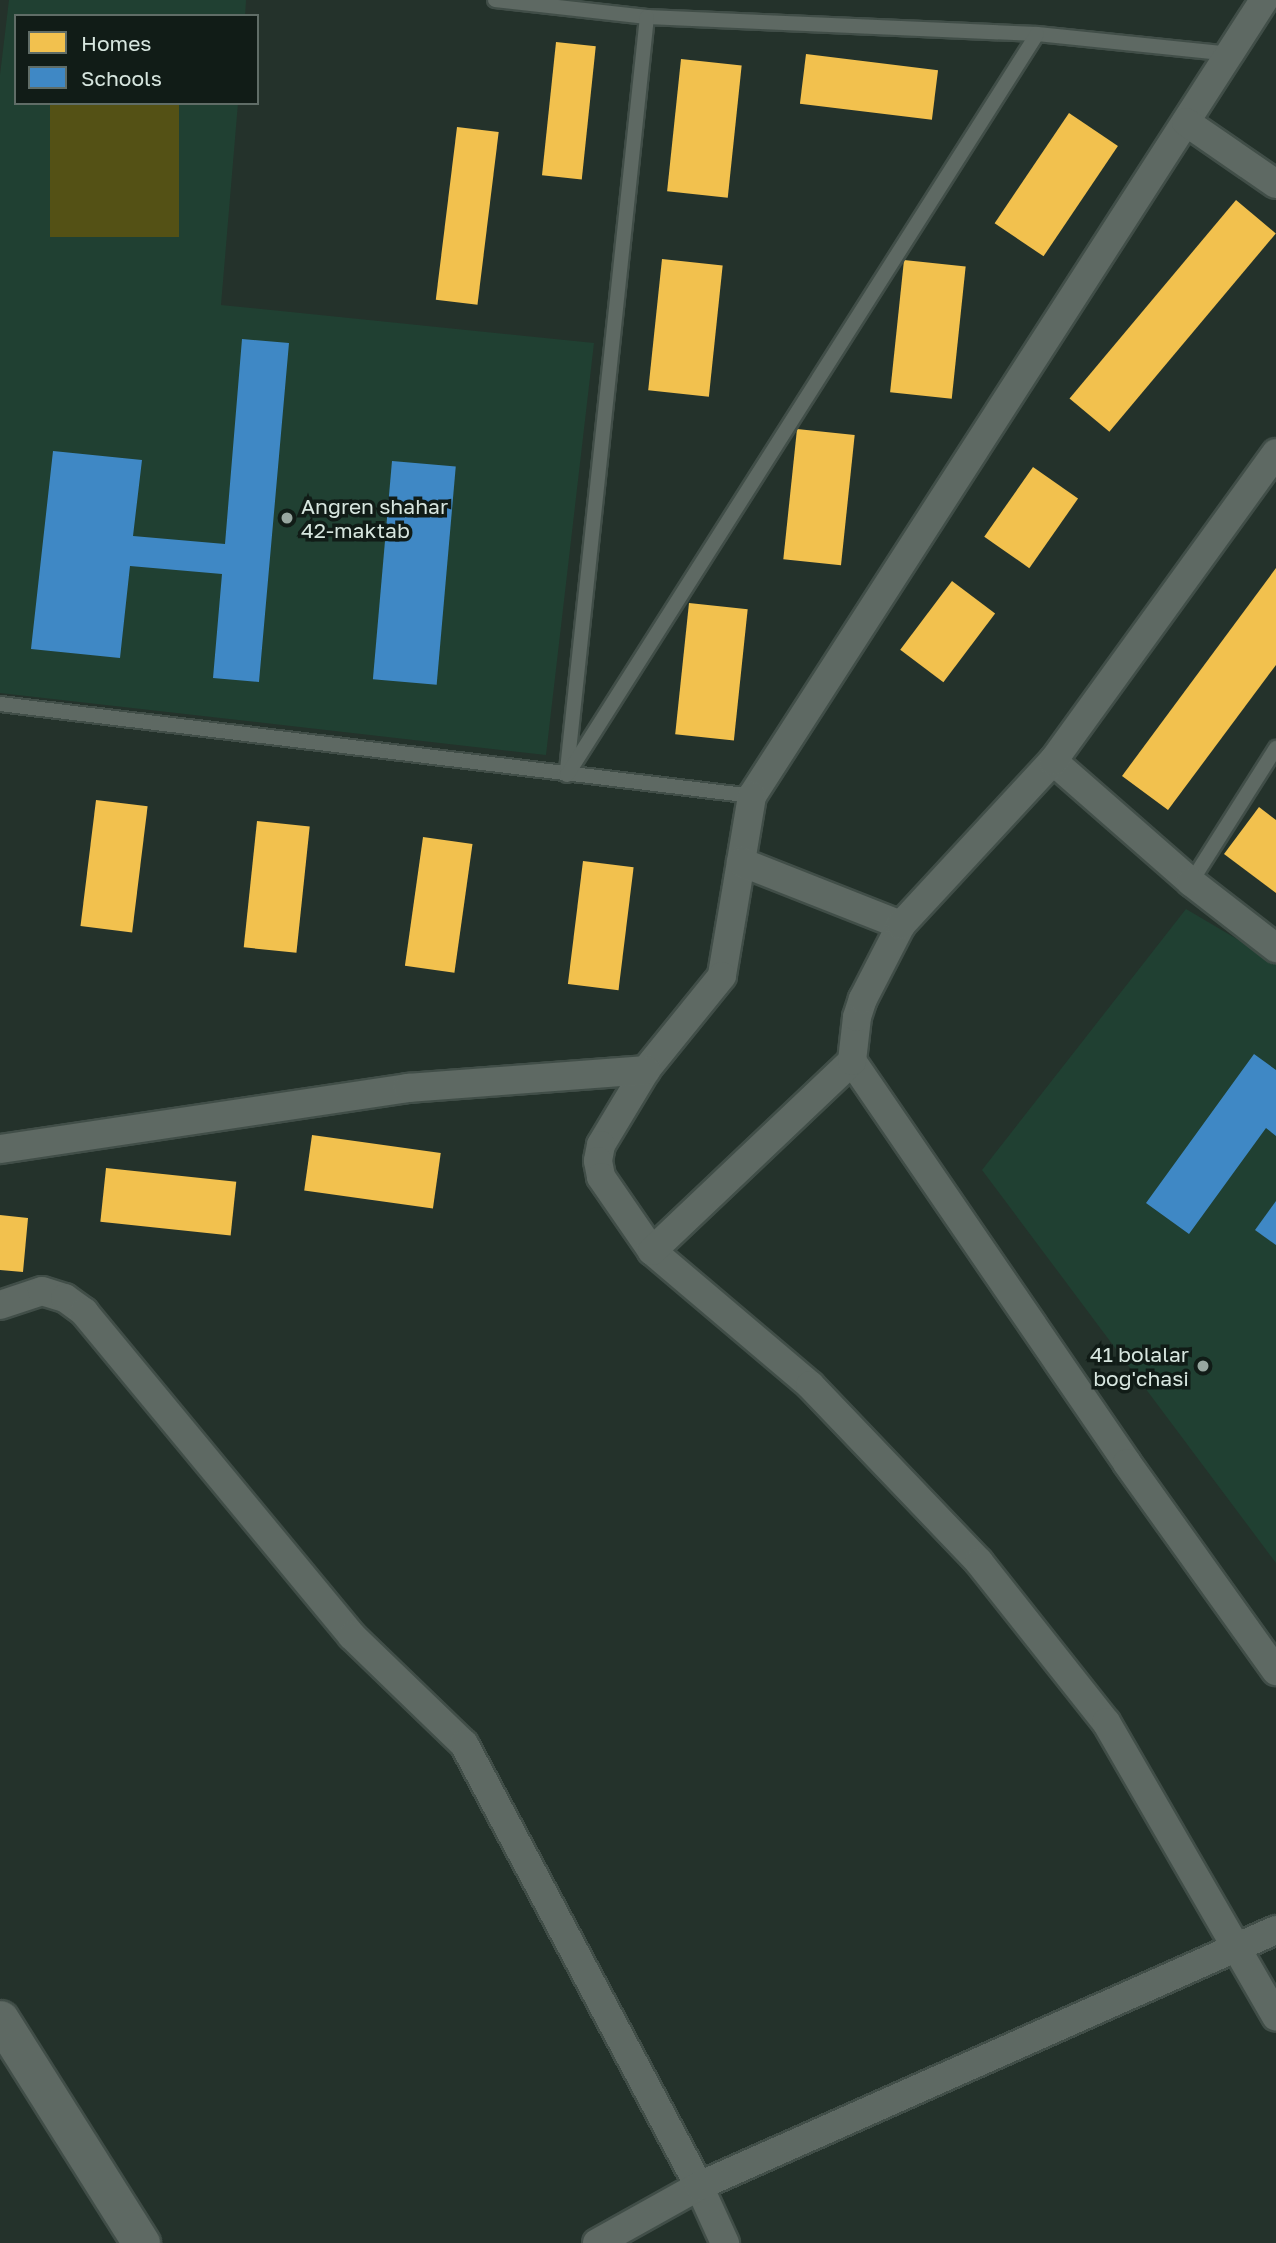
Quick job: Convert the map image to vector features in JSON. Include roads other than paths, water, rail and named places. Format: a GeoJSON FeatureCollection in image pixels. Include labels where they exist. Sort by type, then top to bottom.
{"type":"FeatureCollection","features":[{"type":"Feature","properties":{"kind":"street"},"geometry":{"type":"LineString","coordinates":[[1264,0],[751,796],[722,976],[646,1070],[601,1145],[598,1160],[601,1177],[652,1251],[810,1385],[979,1562],[1106,1722],[1276,2017]]}},
{"type":"Feature","properties":{"kind":"street"},"geometry":{"type":"LineString","coordinates":[[1185,122],[1276,184]]}},
{"type":"Feature","properties":{"kind":"street"},"geometry":{"type":"LineString","coordinates":[[652,1251],[852,1061],[857,1017],[863,999],[901,925],[1053,761],[1273,464]]}},
{"type":"Feature","properties":{"kind":"street"},"geometry":{"type":"LineString","coordinates":[[1053,761],[1191,882],[1276,948]]}},
{"type":"Feature","properties":{"kind":"street"},"geometry":{"type":"LineString","coordinates":[[741,862],[901,925]]}},
{"type":"Feature","properties":{"kind":"street"},"geometry":{"type":"LineString","coordinates":[[852,1061],[1127,1463],[1276,1671]]}},
{"type":"Feature","properties":{"kind":"street"},"geometry":{"type":"LineString","coordinates":[[0,1149],[408,1088],[646,1070]]}},
{"type":"Feature","properties":{"kind":"street"},"geometry":{"type":"LineString","coordinates":[[0,1305],[42,1291],[65,1298],[84,1312],[352,1636],[464,1744],[699,2186],[725,2243]]}},
{"type":"Feature","properties":{"kind":"street"},"geometry":{"type":"LineString","coordinates":[[597,2243],[699,2186],[1276,1930]]}},
{"type":"Feature","properties":{"kind":"street"},"geometry":{"type":"LineString","coordinates":[[0,2019],[141,2243]]}},
{"type":"Feature","properties":{"kind":"lane"},"geometry":{"type":"LineString","coordinates":[[495,0],[647,17],[1037,34],[1229,54]]}},
{"type":"Feature","properties":{"kind":"lane"},"geometry":{"type":"LineString","coordinates":[[567,775],[647,17]]}},
{"type":"Feature","properties":{"kind":"lane"},"geometry":{"type":"LineString","coordinates":[[567,775],[1037,34]]}},
{"type":"Feature","properties":{"kind":"lane"},"geometry":{"type":"LineString","coordinates":[[0,704],[751,796]]}},
{"type":"Feature","properties":{"kind":"lane"},"geometry":{"type":"LineString","coordinates":[[1191,882],[1276,748]]}},
{"type":"Feature","properties":{"kind":"place","name":"Angren shahar 42-maktab"},"geometry":{"type":"Point","coordinates":[287,518]}},
{"type":"Feature","properties":{"kind":"place","name":"41 bolalar bog'chasi"},"geometry":{"type":"Point","coordinates":[1203,1366]}}]}
